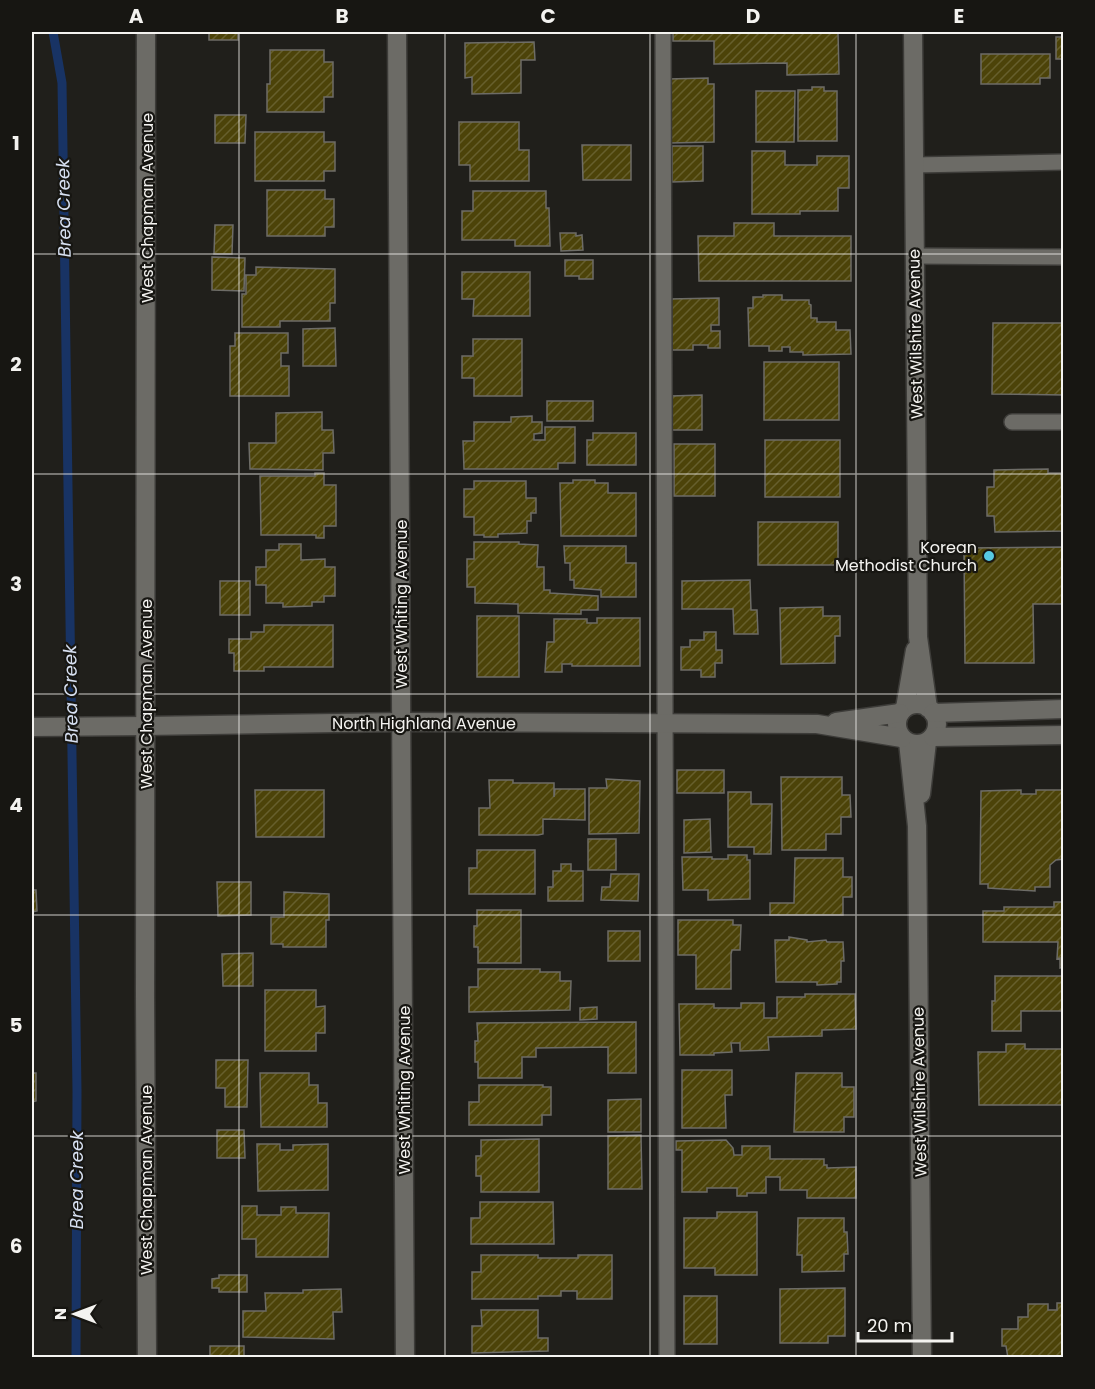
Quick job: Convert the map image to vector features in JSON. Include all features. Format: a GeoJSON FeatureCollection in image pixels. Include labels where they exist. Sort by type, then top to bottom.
{"type":"FeatureCollection","features":[{"type":"Feature","properties":{"kind":"street","name":"West Chapman Avenue"},"geometry":{"type":"LineString","coordinates":[[146,32],[147,1358]]}},
{"type":"Feature","properties":{"kind":"street","name":"West Whiting Avenue"},"geometry":{"type":"LineString","coordinates":[[397,32],[405,1358]]}},
{"type":"Feature","properties":{"kind":"street","name":"West Wilshire Avenue"},"geometry":{"type":"LineString","coordinates":[[913,32],[918,637],[931,710]]}},
{"type":"Feature","properties":{"kind":"street","name":"West Wilshire Avenue"},"geometry":{"type":"LineString","coordinates":[[903,710],[918,637]]}},
{"type":"Feature","properties":{"kind":"street"},"geometry":{"type":"LineString","coordinates":[[1064,709],[931,710],[917,704],[903,710],[897,725],[905,740],[914,744],[930,739],[1064,735]]}},
{"type":"Feature","properties":{"kind":"street","name":"North Highland Avenue"},"geometry":{"type":"LineString","coordinates":[[817,724],[903,710]]}},
{"type":"Feature","properties":{"kind":"street"},"geometry":{"type":"LineString","coordinates":[[930,739],[937,724],[931,710]]}},
{"type":"Feature","properties":{"kind":"street","name":"North Highland Avenue"},"geometry":{"type":"LineString","coordinates":[[32,727],[402,722],[817,724],[905,740]]}},
{"type":"Feature","properties":{"kind":"street","name":"West Wilshire Avenue"},"geometry":{"type":"LineString","coordinates":[[917,826],[930,739]]}},
{"type":"Feature","properties":{"kind":"street","name":"West Wilshire Avenue"},"geometry":{"type":"LineString","coordinates":[[905,740],[917,826],[922,1358]]}},
{"type":"Feature","properties":{"kind":"lane"},"geometry":{"type":"LineString","coordinates":[[663,32],[667,1358]]}},
{"type":"Feature","properties":{"kind":"lane"},"geometry":{"type":"LineString","coordinates":[[914,165],[1064,162]]}},
{"type":"Feature","properties":{"kind":"lane"},"geometry":{"type":"LineString","coordinates":[[914,256],[1064,256]]}},
{"type":"Feature","properties":{"kind":"lane"},"geometry":{"type":"LineString","coordinates":[[1012,422],[1064,422]]}},
{"type":"Feature","properties":{"kind":"building"},"geometry":{"type":"Polygon","coordinates":[[[209,32],[238,32],[238,40],[209,40],[209,32]]]}},
{"type":"Feature","properties":{"kind":"building"},"geometry":{"type":"Polygon","coordinates":[[[673,32],[838,32],[839,74],[787,75],[787,63],[714,64],[714,41],[673,41],[673,32]]]}},
{"type":"Feature","properties":{"kind":"building"},"geometry":{"type":"Polygon","coordinates":[[[1056,37],[1064,37],[1064,59],[1056,59],[1056,37]]]}},
{"type":"Feature","properties":{"kind":"building"},"geometry":{"type":"Polygon","coordinates":[[[534,42],[535,60],[521,60],[521,93],[472,94],[472,77],[465,78],[465,43],[534,42]]]}},
{"type":"Feature","properties":{"kind":"building"},"geometry":{"type":"Polygon","coordinates":[[[270,50],[324,50],[324,62],[333,62],[333,97],[324,97],[324,112],[267,112],[270,50]]]}},
{"type":"Feature","properties":{"kind":"building"},"geometry":{"type":"Polygon","coordinates":[[[981,54],[1050,54],[1050,78],[1040,78],[1040,84],[981,84],[981,54]]]}},
{"type":"Feature","properties":{"kind":"building"},"geometry":{"type":"Polygon","coordinates":[[[708,78],[708,84],[714,84],[714,142],[669,143],[668,79],[708,78]]]}},
{"type":"Feature","properties":{"kind":"building"},"geometry":{"type":"Polygon","coordinates":[[[812,87],[824,87],[824,91],[837,91],[837,141],[798,141],[798,90],[812,90],[812,87]]]}},
{"type":"Feature","properties":{"kind":"building"},"geometry":{"type":"Polygon","coordinates":[[[756,91],[795,91],[794,142],[756,142],[756,91]]]}},
{"type":"Feature","properties":{"kind":"building"},"geometry":{"type":"Polygon","coordinates":[[[215,115],[246,115],[245,143],[215,143],[215,115]]]}},
{"type":"Feature","properties":{"kind":"building"},"geometry":{"type":"Polygon","coordinates":[[[459,122],[519,122],[519,150],[529,150],[529,181],[470,181],[470,165],[459,165],[459,122]]]}},
{"type":"Feature","properties":{"kind":"building"},"geometry":{"type":"Polygon","coordinates":[[[255,132],[324,132],[324,142],[335,142],[335,171],[324,171],[324,181],[255,181],[255,132]]]}},
{"type":"Feature","properties":{"kind":"building"},"geometry":{"type":"Polygon","coordinates":[[[582,145],[631,145],[631,180],[583,180],[582,145]]]}},
{"type":"Feature","properties":{"kind":"building"},"geometry":{"type":"Polygon","coordinates":[[[672,146],[703,146],[703,181],[672,182],[672,146]]]}},
{"type":"Feature","properties":{"kind":"building"},"geometry":{"type":"Polygon","coordinates":[[[752,151],[785,151],[785,165],[817,165],[817,156],[849,156],[849,188],[838,188],[838,211],[752,214],[752,151]]]}},
{"type":"Feature","properties":{"kind":"building"},"geometry":{"type":"Polygon","coordinates":[[[267,190],[325,190],[325,199],[334,199],[334,227],[325,227],[325,236],[267,236],[267,190]]]}},
{"type":"Feature","properties":{"kind":"building"},"geometry":{"type":"Polygon","coordinates":[[[473,191],[546,191],[550,246],[515,246],[515,240],[462,240],[462,211],[473,211],[473,191]]]}},
{"type":"Feature","properties":{"kind":"building"},"geometry":{"type":"Polygon","coordinates":[[[734,223],[774,223],[774,236],[851,236],[851,281],[699,281],[698,236],[734,236],[734,223]]]}},
{"type":"Feature","properties":{"kind":"building"},"geometry":{"type":"Polygon","coordinates":[[[215,225],[233,225],[232,254],[214,254],[215,225]]]}},
{"type":"Feature","properties":{"kind":"building"},"geometry":{"type":"Polygon","coordinates":[[[560,233],[582,235],[583,250],[561,251],[560,233]]]}},
{"type":"Feature","properties":{"kind":"building"},"geometry":{"type":"Polygon","coordinates":[[[212,257],[245,258],[244,291],[212,290],[212,257]]]}},
{"type":"Feature","properties":{"kind":"building"},"geometry":{"type":"Polygon","coordinates":[[[565,260],[593,260],[593,279],[565,276],[565,260]]]}},
{"type":"Feature","properties":{"kind":"building"},"geometry":{"type":"Polygon","coordinates":[[[256,267],[335,269],[335,303],[330,303],[330,321],[280,321],[280,327],[242,327],[242,294],[246,294],[246,275],[256,275],[256,267]]]}},
{"type":"Feature","properties":{"kind":"building"},"geometry":{"type":"Polygon","coordinates":[[[462,272],[530,272],[530,316],[473,316],[474,299],[462,299],[462,272]]]}},
{"type":"Feature","properties":{"kind":"building"},"geometry":{"type":"Polygon","coordinates":[[[763,295],[782,295],[782,300],[809,300],[811,318],[817,318],[817,322],[836,322],[836,330],[850,330],[851,354],[803,355],[803,352],[790,352],[790,347],[782,347],[782,351],[769,351],[769,346],[749,346],[748,308],[753,308],[753,297],[763,297],[763,295]]]}},
{"type":"Feature","properties":{"kind":"building"},"geometry":{"type":"Polygon","coordinates":[[[719,298],[719,325],[711,325],[711,331],[720,331],[720,348],[693,345],[693,350],[669,350],[669,299],[719,298]]]}},
{"type":"Feature","properties":{"kind":"building"},"geometry":{"type":"Polygon","coordinates":[[[993,323],[1064,323],[1064,395],[992,394],[993,323]]]}},
{"type":"Feature","properties":{"kind":"building"},"geometry":{"type":"Polygon","coordinates":[[[335,328],[336,366],[303,366],[303,329],[335,328]]]}},
{"type":"Feature","properties":{"kind":"building"},"geometry":{"type":"Polygon","coordinates":[[[235,333],[288,333],[288,353],[281,353],[281,366],[289,366],[289,396],[230,396],[230,346],[235,346],[235,333]]]}},
{"type":"Feature","properties":{"kind":"building"},"geometry":{"type":"Polygon","coordinates":[[[473,339],[522,339],[522,396],[474,396],[474,378],[462,378],[462,356],[473,356],[473,339]]]}},
{"type":"Feature","properties":{"kind":"building"},"geometry":{"type":"Polygon","coordinates":[[[764,362],[839,362],[839,420],[764,420],[764,362]]]}},
{"type":"Feature","properties":{"kind":"building"},"geometry":{"type":"Polygon","coordinates":[[[702,395],[702,430],[671,430],[671,396],[702,395]]]}},
{"type":"Feature","properties":{"kind":"building"},"geometry":{"type":"Polygon","coordinates":[[[547,401],[593,401],[593,421],[547,421],[547,401]]]}},
{"type":"Feature","properties":{"kind":"building"},"geometry":{"type":"Polygon","coordinates":[[[322,412],[322,430],[333,430],[334,453],[323,453],[323,470],[250,469],[249,443],[276,443],[276,413],[322,412]]]}},
{"type":"Feature","properties":{"kind":"building"},"geometry":{"type":"Polygon","coordinates":[[[532,416],[532,422],[542,422],[542,433],[534,434],[534,440],[545,440],[545,427],[575,427],[575,463],[558,463],[558,469],[464,469],[463,441],[474,441],[474,422],[511,422],[511,417],[532,416]]]}},
{"type":"Feature","properties":{"kind":"building"},"geometry":{"type":"Polygon","coordinates":[[[593,433],[636,433],[636,465],[587,465],[587,440],[593,440],[593,433]]]}},
{"type":"Feature","properties":{"kind":"building"},"geometry":{"type":"Polygon","coordinates":[[[765,440],[840,440],[840,497],[765,497],[765,440]]]}},
{"type":"Feature","properties":{"kind":"building"},"geometry":{"type":"Polygon","coordinates":[[[674,444],[715,444],[715,496],[674,496],[674,444]]]}},
{"type":"Feature","properties":{"kind":"building"},"geometry":{"type":"Polygon","coordinates":[[[1048,469],[1048,473],[1061,473],[1064,531],[995,532],[994,516],[987,516],[987,487],[994,487],[994,470],[1048,469]]]}},
{"type":"Feature","properties":{"kind":"building"},"geometry":{"type":"Polygon","coordinates":[[[315,473],[324,473],[324,485],[336,485],[336,526],[324,526],[324,538],[316,538],[316,535],[261,535],[260,476],[315,476],[315,473]]]}},
{"type":"Feature","properties":{"kind":"building"},"geometry":{"type":"Polygon","coordinates":[[[573,480],[595,480],[595,483],[608,483],[608,493],[636,493],[636,536],[561,536],[560,483],[573,483],[573,480]]]}},
{"type":"Feature","properties":{"kind":"building"},"geometry":{"type":"Polygon","coordinates":[[[474,481],[526,481],[526,498],[536,498],[536,513],[531,513],[531,521],[527,521],[527,533],[498,534],[498,537],[474,535],[474,517],[464,517],[464,489],[474,489],[474,481]]]}},
{"type":"Feature","properties":{"kind":"building"},"geometry":{"type":"Polygon","coordinates":[[[758,522],[838,522],[838,565],[758,565],[758,522]]]}},
{"type":"Feature","properties":{"kind":"building"},"geometry":{"type":"Polygon","coordinates":[[[474,542],[519,542],[519,544],[538,545],[537,567],[544,567],[544,590],[550,590],[550,593],[598,596],[598,610],[581,610],[581,614],[518,613],[518,604],[475,603],[475,587],[467,587],[467,559],[474,559],[474,542]]]}},
{"type":"Feature","properties":{"kind":"building"},"geometry":{"type":"Polygon","coordinates":[[[279,544],[301,544],[301,560],[325,559],[325,567],[335,567],[335,596],[324,596],[324,602],[312,602],[312,606],[283,607],[283,603],[266,603],[266,585],[256,585],[256,567],[266,567],[266,550],[279,550],[279,544]]]}},
{"type":"Feature","properties":{"kind":"building"},"geometry":{"type":"Polygon","coordinates":[[[564,546],[626,546],[626,563],[636,563],[636,597],[601,597],[601,590],[574,588],[574,580],[570,580],[570,563],[565,563],[564,546]]]}},
{"type":"Feature","properties":{"kind":"building"},"geometry":{"type":"Polygon","coordinates":[[[1064,547],[1064,604],[1033,604],[1034,663],[965,663],[964,548],[1064,547]]]}},
{"type":"Feature","properties":{"kind":"building"},"geometry":{"type":"Polygon","coordinates":[[[750,580],[751,610],[757,610],[758,634],[734,634],[733,609],[682,609],[682,581],[750,580]]]}},
{"type":"Feature","properties":{"kind":"building"},"geometry":{"type":"Polygon","coordinates":[[[220,581],[250,581],[250,615],[220,615],[220,581]]]}},
{"type":"Feature","properties":{"kind":"building"},"geometry":{"type":"Polygon","coordinates":[[[823,607],[823,616],[840,616],[840,636],[835,636],[835,663],[781,664],[780,608],[823,607]]]}},
{"type":"Feature","properties":{"kind":"building"},"geometry":{"type":"Polygon","coordinates":[[[477,616],[519,616],[519,677],[477,677],[477,616]]]}},
{"type":"Feature","properties":{"kind":"building"},"geometry":{"type":"Polygon","coordinates":[[[597,618],[640,618],[640,666],[562,664],[562,672],[545,672],[547,642],[554,642],[554,619],[587,619],[587,623],[597,623],[597,618]]]}},
{"type":"Feature","properties":{"kind":"building"},"geometry":{"type":"Polygon","coordinates":[[[264,625],[333,625],[333,667],[264,667],[264,671],[234,671],[234,653],[229,653],[229,639],[251,639],[251,632],[264,632],[264,625]]]}},
{"type":"Feature","properties":{"kind":"building"},"geometry":{"type":"Polygon","coordinates":[[[704,632],[716,632],[716,650],[722,650],[722,663],[715,663],[715,677],[701,677],[701,670],[681,670],[681,647],[690,647],[690,640],[704,640],[704,632]]]}},
{"type":"Feature","properties":{"kind":"building"},"geometry":{"type":"Polygon","coordinates":[[[677,770],[724,770],[724,793],[677,793],[677,770]]]}},
{"type":"Feature","properties":{"kind":"building"},"geometry":{"type":"Polygon","coordinates":[[[781,777],[842,777],[842,795],[850,795],[851,817],[841,817],[841,834],[826,834],[826,850],[782,850],[781,777]]]}},
{"type":"Feature","properties":{"kind":"building"},"geometry":{"type":"Polygon","coordinates":[[[606,779],[640,781],[639,833],[589,834],[589,788],[607,788],[606,779]]]}},
{"type":"Feature","properties":{"kind":"building"},"geometry":{"type":"Polygon","coordinates":[[[489,780],[513,780],[513,783],[554,783],[554,797],[555,789],[585,789],[585,820],[543,819],[543,834],[538,835],[479,835],[479,808],[490,808],[489,780]]]}},
{"type":"Feature","properties":{"kind":"building"},"geometry":{"type":"Polygon","coordinates":[[[255,790],[324,790],[324,837],[256,837],[255,790]]]}},
{"type":"Feature","properties":{"kind":"building"},"geometry":{"type":"Polygon","coordinates":[[[1021,790],[1021,794],[1036,794],[1036,790],[1064,790],[1064,859],[1056,860],[1050,865],[1050,887],[1035,887],[1035,891],[988,888],[988,884],[980,884],[981,791],[1021,790]]]}},
{"type":"Feature","properties":{"kind":"building"},"geometry":{"type":"Polygon","coordinates":[[[728,792],[751,792],[751,804],[772,804],[771,854],[754,854],[754,847],[728,847],[728,792]]]}},
{"type":"Feature","properties":{"kind":"building"},"geometry":{"type":"Polygon","coordinates":[[[710,819],[711,852],[684,853],[684,820],[710,819]]]}},
{"type":"Feature","properties":{"kind":"building"},"geometry":{"type":"Polygon","coordinates":[[[588,839],[616,839],[616,870],[588,870],[588,839]]]}},
{"type":"Feature","properties":{"kind":"building"},"geometry":{"type":"Polygon","coordinates":[[[477,850],[535,850],[535,894],[469,894],[469,868],[477,868],[477,850]]]}},
{"type":"Feature","properties":{"kind":"building"},"geometry":{"type":"Polygon","coordinates":[[[728,855],[747,855],[747,860],[750,860],[750,899],[708,900],[708,890],[683,890],[682,857],[728,859],[728,855]]]}},
{"type":"Feature","properties":{"kind":"building"},"geometry":{"type":"Polygon","coordinates":[[[795,858],[843,858],[843,877],[852,877],[852,897],[843,897],[843,915],[770,915],[770,903],[794,903],[795,858]]]}},
{"type":"Feature","properties":{"kind":"building"},"geometry":{"type":"Polygon","coordinates":[[[561,864],[571,864],[571,871],[583,871],[583,901],[548,901],[548,887],[553,887],[553,871],[561,871],[561,864]]]}},
{"type":"Feature","properties":{"kind":"building"},"geometry":{"type":"Polygon","coordinates":[[[611,874],[639,874],[638,901],[601,900],[602,887],[610,887],[611,874]]]}},
{"type":"Feature","properties":{"kind":"building"},"geometry":{"type":"Polygon","coordinates":[[[217,882],[251,882],[251,915],[218,916],[217,882]]]}},
{"type":"Feature","properties":{"kind":"building"},"geometry":{"type":"Polygon","coordinates":[[[32,890],[36,890],[37,911],[32,912],[32,890]]]}},
{"type":"Feature","properties":{"kind":"building"},"geometry":{"type":"Polygon","coordinates":[[[284,892],[329,894],[326,947],[283,947],[283,944],[271,944],[271,917],[284,917],[284,892]]]}},
{"type":"Feature","properties":{"kind":"building"},"geometry":{"type":"Polygon","coordinates":[[[1054,902],[1064,902],[1064,926],[1062,926],[1064,967],[1060,968],[1060,958],[1057,959],[1058,942],[983,942],[983,911],[1004,911],[1004,907],[1054,907],[1054,902]]]}},
{"type":"Feature","properties":{"kind":"building"},"geometry":{"type":"Polygon","coordinates":[[[477,910],[521,910],[521,963],[478,963],[478,947],[474,947],[477,910]]]}},
{"type":"Feature","properties":{"kind":"building"},"geometry":{"type":"Polygon","coordinates":[[[678,920],[733,920],[733,925],[741,925],[740,950],[732,950],[731,954],[731,989],[696,989],[696,955],[678,955],[678,920]]]}},
{"type":"Feature","properties":{"kind":"building"},"geometry":{"type":"Polygon","coordinates":[[[608,931],[640,931],[640,961],[608,961],[608,931]]]}},
{"type":"Feature","properties":{"kind":"building"},"geometry":{"type":"Polygon","coordinates":[[[789,937],[807,940],[807,942],[826,940],[827,942],[843,942],[844,961],[841,961],[841,982],[817,985],[817,982],[776,982],[775,940],[789,940],[789,937]]]}},
{"type":"Feature","properties":{"kind":"building"},"geometry":{"type":"Polygon","coordinates":[[[253,953],[253,986],[223,986],[222,954],[253,953]]]}},
{"type":"Feature","properties":{"kind":"building"},"geometry":{"type":"Polygon","coordinates":[[[478,969],[540,969],[540,972],[560,972],[560,981],[571,981],[570,1010],[469,1012],[469,987],[478,987],[478,969]]]}},
{"type":"Feature","properties":{"kind":"building"},"geometry":{"type":"Polygon","coordinates":[[[995,976],[1064,976],[1064,1011],[1021,1011],[1021,1031],[992,1031],[995,976]]]}},
{"type":"Feature","properties":{"kind":"building"},"geometry":{"type":"Polygon","coordinates":[[[265,990],[316,990],[316,1007],[325,1006],[325,1033],[316,1033],[316,1051],[265,1051],[265,990]]]}},
{"type":"Feature","properties":{"kind":"building"},"geometry":{"type":"Polygon","coordinates":[[[805,994],[855,994],[856,1029],[822,1030],[822,1036],[768,1037],[769,1050],[740,1051],[740,1043],[731,1043],[732,1052],[714,1053],[714,1055],[680,1055],[679,1004],[714,1004],[714,1008],[741,1008],[741,1003],[764,1003],[764,1018],[777,1018],[777,997],[805,997],[805,994]]]}},
{"type":"Feature","properties":{"kind":"building"},"geometry":{"type":"Polygon","coordinates":[[[597,1007],[597,1019],[580,1020],[580,1008],[597,1007]]]}},
{"type":"Feature","properties":{"kind":"building"},"geometry":{"type":"Polygon","coordinates":[[[636,1022],[636,1073],[608,1073],[608,1047],[536,1048],[536,1057],[522,1057],[522,1078],[478,1078],[478,1062],[475,1062],[475,1041],[478,1041],[477,1023],[636,1022]]]}},
{"type":"Feature","properties":{"kind":"building"},"geometry":{"type":"Polygon","coordinates":[[[1006,1044],[1025,1044],[1025,1049],[1064,1049],[1064,1105],[979,1105],[978,1052],[1006,1052],[1006,1044]]]}},
{"type":"Feature","properties":{"kind":"building"},"geometry":{"type":"Polygon","coordinates":[[[216,1060],[248,1060],[247,1107],[225,1107],[225,1088],[216,1088],[216,1060]]]}},
{"type":"Feature","properties":{"kind":"building"},"geometry":{"type":"Polygon","coordinates":[[[682,1070],[732,1070],[732,1095],[725,1095],[726,1128],[682,1128],[682,1070]]]}},
{"type":"Feature","properties":{"kind":"building"},"geometry":{"type":"Polygon","coordinates":[[[32,1073],[36,1073],[36,1101],[32,1102],[32,1073]]]}},
{"type":"Feature","properties":{"kind":"building"},"geometry":{"type":"Polygon","coordinates":[[[260,1073],[309,1073],[309,1085],[318,1085],[318,1103],[327,1103],[327,1127],[261,1127],[260,1073]]]}},
{"type":"Feature","properties":{"kind":"building"},"geometry":{"type":"Polygon","coordinates":[[[796,1073],[842,1073],[842,1087],[854,1087],[854,1117],[844,1117],[844,1132],[794,1132],[796,1073]]]}},
{"type":"Feature","properties":{"kind":"building"},"geometry":{"type":"Polygon","coordinates":[[[479,1085],[551,1087],[551,1115],[542,1115],[542,1125],[469,1125],[469,1102],[479,1102],[479,1085]]]}},
{"type":"Feature","properties":{"kind":"building"},"geometry":{"type":"Polygon","coordinates":[[[641,1099],[641,1132],[608,1132],[608,1100],[641,1099]]]}},
{"type":"Feature","properties":{"kind":"building"},"geometry":{"type":"Polygon","coordinates":[[[217,1130],[244,1130],[245,1158],[217,1158],[217,1130]]]}},
{"type":"Feature","properties":{"kind":"building"},"geometry":{"type":"Polygon","coordinates":[[[641,1135],[642,1189],[608,1189],[608,1136],[641,1135]]]}},
{"type":"Feature","properties":{"kind":"building"},"geometry":{"type":"Polygon","coordinates":[[[539,1139],[539,1192],[481,1192],[481,1176],[476,1176],[476,1156],[481,1156],[481,1140],[539,1139]]]}},
{"type":"Feature","properties":{"kind":"building"},"geometry":{"type":"Polygon","coordinates":[[[726,1140],[733,1148],[734,1155],[742,1155],[742,1146],[770,1146],[770,1159],[824,1159],[824,1165],[827,1165],[827,1168],[856,1167],[856,1198],[807,1198],[807,1190],[780,1190],[780,1177],[766,1177],[766,1193],[747,1193],[747,1196],[737,1196],[737,1188],[707,1188],[707,1192],[682,1192],[682,1150],[676,1150],[676,1141],[726,1140]]]}},
{"type":"Feature","properties":{"kind":"building"},"geometry":{"type":"Polygon","coordinates":[[[257,1144],[280,1144],[280,1150],[293,1150],[293,1145],[328,1144],[328,1190],[258,1191],[257,1144]]]}},
{"type":"Feature","properties":{"kind":"building"},"geometry":{"type":"Polygon","coordinates":[[[480,1202],[553,1202],[554,1244],[471,1244],[471,1218],[480,1218],[480,1202]]]}},
{"type":"Feature","properties":{"kind":"building"},"geometry":{"type":"Polygon","coordinates":[[[242,1206],[257,1206],[257,1215],[281,1215],[281,1207],[296,1207],[296,1213],[329,1213],[328,1257],[256,1257],[256,1239],[242,1239],[242,1206]]]}},
{"type":"Feature","properties":{"kind":"building"},"geometry":{"type":"Polygon","coordinates":[[[717,1212],[757,1212],[757,1275],[715,1275],[715,1268],[684,1268],[684,1218],[717,1218],[717,1212]]]}},
{"type":"Feature","properties":{"kind":"building"},"geometry":{"type":"Polygon","coordinates":[[[798,1218],[844,1218],[848,1254],[844,1254],[844,1271],[802,1272],[802,1255],[797,1255],[798,1218]]]}},
{"type":"Feature","properties":{"kind":"building"},"geometry":{"type":"Polygon","coordinates":[[[481,1255],[578,1258],[578,1255],[612,1255],[612,1299],[577,1299],[577,1291],[561,1291],[561,1296],[538,1296],[538,1299],[472,1299],[472,1272],[481,1272],[481,1255]]]}},
{"type":"Feature","properties":{"kind":"building"},"geometry":{"type":"Polygon","coordinates":[[[219,1275],[247,1275],[247,1292],[219,1292],[219,1288],[212,1288],[212,1279],[219,1278],[219,1275]]]}},
{"type":"Feature","properties":{"kind":"building"},"geometry":{"type":"Polygon","coordinates":[[[845,1288],[845,1336],[828,1336],[828,1343],[780,1343],[780,1289],[845,1288]]]}},
{"type":"Feature","properties":{"kind":"building"},"geometry":{"type":"Polygon","coordinates":[[[341,1289],[342,1312],[333,1312],[334,1339],[243,1337],[243,1311],[266,1311],[265,1293],[303,1293],[303,1290],[341,1289]]]}},
{"type":"Feature","properties":{"kind":"building"},"geometry":{"type":"Polygon","coordinates":[[[684,1296],[717,1296],[717,1344],[684,1344],[684,1296]]]}},
{"type":"Feature","properties":{"kind":"building"},"geometry":{"type":"Polygon","coordinates":[[[1057,1303],[1064,1303],[1064,1358],[1008,1358],[1006,1346],[1002,1346],[1002,1329],[1018,1329],[1018,1317],[1028,1317],[1028,1304],[1048,1304],[1048,1310],[1057,1310],[1057,1303]]]}},
{"type":"Feature","properties":{"kind":"building"},"geometry":{"type":"Polygon","coordinates":[[[481,1310],[538,1310],[538,1338],[548,1338],[548,1351],[472,1353],[472,1326],[482,1326],[481,1310]]]}},
{"type":"Feature","properties":{"kind":"building"},"geometry":{"type":"Polygon","coordinates":[[[210,1346],[244,1346],[244,1358],[210,1358],[210,1346]]]}},
{"type":"Feature","properties":{"kind":"waterway","name":"Brea Creek"},"geometry":{"type":"LineString","coordinates":[[53,32],[62,83],[77,1091],[76,1358]]}},
{"type":"Feature","properties":{"kind":"place","name":"Korean Methodist Church"},"geometry":{"type":"Point","coordinates":[989,556]}}]}
